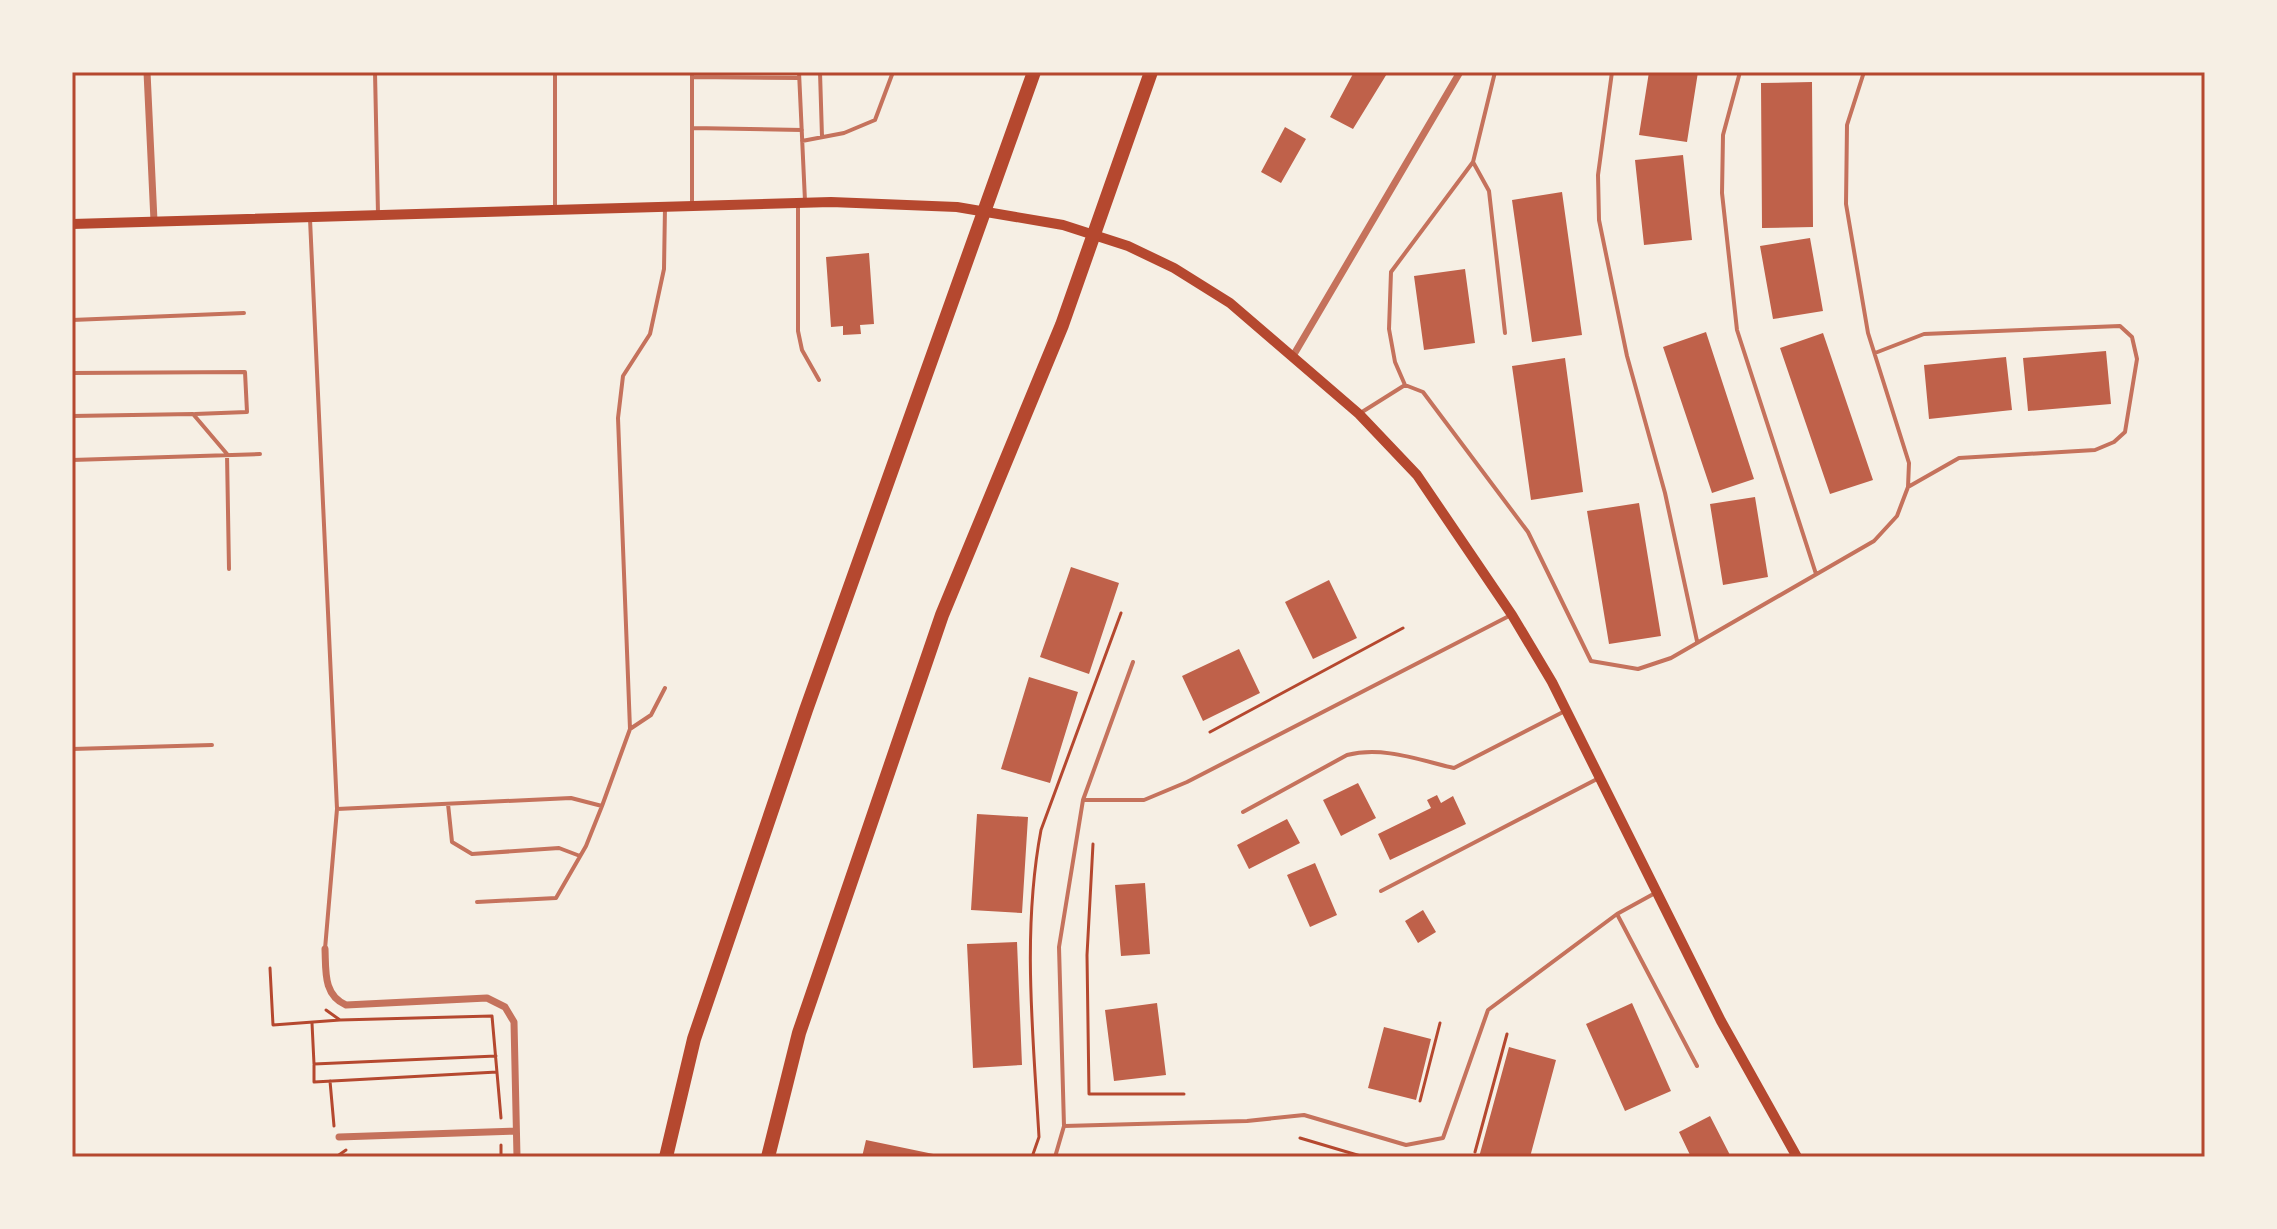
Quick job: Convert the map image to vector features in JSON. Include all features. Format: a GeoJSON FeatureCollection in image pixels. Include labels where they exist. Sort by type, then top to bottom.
{"type":"FeatureCollection","features":[{"type":"Feature","properties":{"kind":"highway"},"geometry":{"type":"LineString","coordinates":[[666,1157],[694,1039],[812,695],[1034,72]]}},
{"type":"Feature","properties":{"kind":"highway"},"geometry":{"type":"LineString","coordinates":[[768,1157],[799,1033],[942,615],[1062,325],[1151,72]]}},
{"type":"Feature","properties":{"kind":"main road"},"geometry":{"type":"LineString","coordinates":[[72,224],[801,203],[957,207],[1063,225],[1128,246],[1174,268],[1230,303],[1293,356],[1359,414],[1417,475],[1512,615],[1567,710],[1721,1021],[1797,1157]]}},
{"type":"Feature","properties":{"kind":"street"},"geometry":{"type":"LineString","coordinates":[[147,72],[154,221]]}},
{"type":"Feature","properties":{"kind":"street"},"geometry":{"type":"LineString","coordinates":[[1293,356],[1460,72]]}},
{"type":"Feature","properties":{"kind":"street"},"geometry":{"type":"LineString","coordinates":[[325,949],[327,987],[338,1001],[346,1005],[487,998],[505,1007],[514,1022],[517,1157]]}},
{"type":"Feature","properties":{"kind":"street"},"geometry":{"type":"LineString","coordinates":[[339,1137],[516,1131]]}},
{"type":"Feature","properties":{"kind":"lane"},"geometry":{"type":"LineString","coordinates":[[375,72],[378,215]]}},
{"type":"Feature","properties":{"kind":"lane"},"geometry":{"type":"LineString","coordinates":[[555,72],[555,210]]}},
{"type":"Feature","properties":{"kind":"lane"},"geometry":{"type":"LineString","coordinates":[[820,72],[822,137]]}},
{"type":"Feature","properties":{"kind":"lane"},"geometry":{"type":"LineString","coordinates":[[802,141],[863,127],[875,120],[893,72]]}},
{"type":"Feature","properties":{"kind":"lane"},"geometry":{"type":"LineString","coordinates":[[1495,72],[1473,162],[1391,272],[1389,329],[1395,362],[1405,385],[1423,392],[1528,532],[1591,661],[1638,669],[1671,658],[1874,541],[1897,516],[1908,487],[1909,463],[1875,353],[1855,269],[1846,204],[1847,125],[1864,72]]}},
{"type":"Feature","properties":{"kind":"lane"},"geometry":{"type":"LineString","coordinates":[[1612,72],[1598,175],[1599,220],[1627,356],[1665,493],[1697,642]]}},
{"type":"Feature","properties":{"kind":"lane"},"geometry":{"type":"LineString","coordinates":[[1740,72],[1723,135],[1722,193],[1737,330],[1816,574]]}},
{"type":"Feature","properties":{"kind":"lane"},"geometry":{"type":"LineString","coordinates":[[692,206],[692,74],[799,75],[802,141],[798,331],[802,350],[819,380]]}},
{"type":"Feature","properties":{"kind":"lane"},"geometry":{"type":"LineString","coordinates":[[692,128],[802,130]]}},
{"type":"Feature","properties":{"kind":"lane"},"geometry":{"type":"LineString","coordinates":[[1473,162],[1489,191],[1505,333]]}},
{"type":"Feature","properties":{"kind":"lane"},"geometry":{"type":"LineString","coordinates":[[477,902],[556,898],[580,856],[602,806],[630,729],[618,418],[623,376],[650,334],[664,269],[665,207]]}},
{"type":"Feature","properties":{"kind":"lane"},"geometry":{"type":"LineString","coordinates":[[310,217],[337,809],[325,949]]}},
{"type":"Feature","properties":{"kind":"lane"},"geometry":{"type":"LineString","coordinates":[[72,320],[244,313]]}},
{"type":"Feature","properties":{"kind":"lane"},"geometry":{"type":"LineString","coordinates":[[1875,353],[1924,334],[2120,326],[2132,337],[2135,348],[2137,359],[2125,432],[2114,442],[2095,450],[1959,458],[1908,487]]}},
{"type":"Feature","properties":{"kind":"lane"},"geometry":{"type":"LineString","coordinates":[[72,373],[245,372],[247,412],[72,416]]}},
{"type":"Feature","properties":{"kind":"lane"},"geometry":{"type":"LineString","coordinates":[[1359,414],[1405,385]]}},
{"type":"Feature","properties":{"kind":"lane"},"geometry":{"type":"LineString","coordinates":[[193,414],[227,454],[229,569]]}},
{"type":"Feature","properties":{"kind":"lane"},"geometry":{"type":"LineString","coordinates":[[72,460],[260,454]]}},
{"type":"Feature","properties":{"kind":"lane"},"geometry":{"type":"LineString","coordinates":[[1083,800],[1144,800],[1187,782],[1512,615]]}},
{"type":"Feature","properties":{"kind":"lane"},"geometry":{"type":"LineString","coordinates":[[1055,1157],[1064,1126],[1059,947],[1083,800],[1133,662]]}},
{"type":"Feature","properties":{"kind":"lane"},"geometry":{"type":"LineString","coordinates":[[630,729],[651,715],[665,688]]}},
{"type":"Feature","properties":{"kind":"lane"},"geometry":{"type":"LineString","coordinates":[[1243,812],[1347,755],[1364,751],[1389,753],[1454,768],[1567,710]]}},
{"type":"Feature","properties":{"kind":"lane"},"geometry":{"type":"LineString","coordinates":[[72,749],[212,745]]}},
{"type":"Feature","properties":{"kind":"lane"},"geometry":{"type":"LineString","coordinates":[[1381,891],[1602,777]]}},
{"type":"Feature","properties":{"kind":"lane"},"geometry":{"type":"LineString","coordinates":[[337,809],[571,798],[602,806]]}},
{"type":"Feature","properties":{"kind":"lane"},"geometry":{"type":"LineString","coordinates":[[448,804],[452,842],[472,854],[559,848],[580,856]]}},
{"type":"Feature","properties":{"kind":"lane"},"geometry":{"type":"LineString","coordinates":[[1064,1126],[1247,1121],[1304,1115],[1406,1145],[1443,1138],[1488,1010],[1617,914],[1659,891]]}},
{"type":"Feature","properties":{"kind":"lane"},"geometry":{"type":"LineString","coordinates":[[1617,914],[1697,1066]]}},
{"type":"Feature","properties":{"kind":"path"},"geometry":{"type":"LineString","coordinates":[[1032,1157],[1039,1137],[1030,954],[1035,864],[1041,830],[1121,613]]}},
{"type":"Feature","properties":{"kind":"path"},"geometry":{"type":"LineString","coordinates":[[1210,732],[1403,628]]}},
{"type":"Feature","properties":{"kind":"path"},"geometry":{"type":"LineString","coordinates":[[1093,844],[1087,955],[1089,1094],[1184,1094]]}},
{"type":"Feature","properties":{"kind":"path"},"geometry":{"type":"LineString","coordinates":[[270,968],[273,1025],[492,1016],[501,1118]]}},
{"type":"Feature","properties":{"kind":"path"},"geometry":{"type":"LineString","coordinates":[[326,1010],[340,1020]]}},
{"type":"Feature","properties":{"kind":"path"},"geometry":{"type":"LineString","coordinates":[[312,1023],[314,1082],[497,1072]]}},
{"type":"Feature","properties":{"kind":"path"},"geometry":{"type":"LineString","coordinates":[[1420,1101],[1440,1023]]}},
{"type":"Feature","properties":{"kind":"path"},"geometry":{"type":"LineString","coordinates":[[1475,1152],[1507,1034]]}},
{"type":"Feature","properties":{"kind":"path"},"geometry":{"type":"LineString","coordinates":[[314,1064],[496,1056]]}},
{"type":"Feature","properties":{"kind":"path"},"geometry":{"type":"LineString","coordinates":[[330,1081],[333,1126],[348,1125]]}},
{"type":"Feature","properties":{"kind":"path"},"geometry":{"type":"LineString","coordinates":[[1300,1138],[1364,1157]]}},
{"type":"Feature","properties":{"kind":"building"},"geometry":{"type":"Polygon","coordinates":[[[1354,72],[1388,72],[1353,129],[1330,117],[1354,72]]]}},
{"type":"Feature","properties":{"kind":"building"},"geometry":{"type":"Polygon","coordinates":[[[1649,72],[1698,72],[1687,142],[1639,135],[1649,72]]]}},
{"type":"Feature","properties":{"kind":"building"},"geometry":{"type":"Polygon","coordinates":[[[1812,82],[1813,227],[1762,228],[1761,83],[1812,82]]]}},
{"type":"Feature","properties":{"kind":"building"},"geometry":{"type":"Polygon","coordinates":[[[1285,127],[1306,139],[1281,183],[1261,172],[1285,127]]]}},
{"type":"Feature","properties":{"kind":"building"},"geometry":{"type":"Polygon","coordinates":[[[1683,155],[1692,240],[1644,245],[1635,160],[1683,155]]]}},
{"type":"Feature","properties":{"kind":"building"},"geometry":{"type":"Polygon","coordinates":[[[1562,192],[1582,335],[1532,342],[1512,200],[1562,192]]]}},
{"type":"Feature","properties":{"kind":"building"},"geometry":{"type":"Polygon","coordinates":[[[1810,238],[1823,311],[1773,319],[1760,246],[1810,238]]]}},
{"type":"Feature","properties":{"kind":"building"},"geometry":{"type":"Polygon","coordinates":[[[869,253],[874,324],[860,325],[861,334],[843,335],[843,326],[831,327],[826,257],[869,253]]]}},
{"type":"Feature","properties":{"kind":"building"},"geometry":{"type":"Polygon","coordinates":[[[1465,269],[1475,343],[1424,350],[1414,276],[1465,269]]]}},
{"type":"Feature","properties":{"kind":"building"},"geometry":{"type":"Polygon","coordinates":[[[1706,332],[1754,479],[1712,493],[1663,347],[1706,332]]]}},
{"type":"Feature","properties":{"kind":"building"},"geometry":{"type":"Polygon","coordinates":[[[1823,333],[1873,480],[1830,494],[1780,348],[1823,333]]]}},
{"type":"Feature","properties":{"kind":"building"},"geometry":{"type":"Polygon","coordinates":[[[2106,351],[2111,404],[2028,411],[2023,358],[2106,351]]]}},
{"type":"Feature","properties":{"kind":"building"},"geometry":{"type":"Polygon","coordinates":[[[2006,357],[2012,410],[1929,419],[1924,365],[2006,357]]]}},
{"type":"Feature","properties":{"kind":"building"},"geometry":{"type":"Polygon","coordinates":[[[1565,358],[1583,492],[1531,500],[1512,366],[1565,358]]]}},
{"type":"Feature","properties":{"kind":"building"},"geometry":{"type":"Polygon","coordinates":[[[1755,497],[1768,577],[1723,585],[1710,504],[1755,497]]]}},
{"type":"Feature","properties":{"kind":"building"},"geometry":{"type":"Polygon","coordinates":[[[1639,503],[1661,636],[1609,644],[1587,511],[1639,503]]]}},
{"type":"Feature","properties":{"kind":"building"},"geometry":{"type":"Polygon","coordinates":[[[1071,567],[1119,583],[1089,674],[1040,657],[1071,567]]]}},
{"type":"Feature","properties":{"kind":"building"},"geometry":{"type":"Polygon","coordinates":[[[1329,580],[1357,638],[1313,659],[1285,602],[1329,580]]]}},
{"type":"Feature","properties":{"kind":"building"},"geometry":{"type":"Polygon","coordinates":[[[1239,649],[1260,693],[1203,721],[1182,676],[1239,649]]]}},
{"type":"Feature","properties":{"kind":"building"},"geometry":{"type":"Polygon","coordinates":[[[1029,677],[1078,692],[1050,783],[1001,769],[1029,677]]]}},
{"type":"Feature","properties":{"kind":"building"},"geometry":{"type":"Polygon","coordinates":[[[1358,783],[1376,818],[1341,836],[1323,800],[1358,783]]]}},
{"type":"Feature","properties":{"kind":"building"},"geometry":{"type":"Polygon","coordinates":[[[1437,795],[1441,803],[1453,796],[1466,824],[1390,860],[1378,834],[1431,808],[1427,800],[1437,795]]]}},
{"type":"Feature","properties":{"kind":"building"},"geometry":{"type":"Polygon","coordinates":[[[977,814],[1028,817],[1022,913],[971,910],[977,814]]]}},
{"type":"Feature","properties":{"kind":"building"},"geometry":{"type":"Polygon","coordinates":[[[1287,819],[1300,843],[1249,869],[1237,845],[1287,819]]]}},
{"type":"Feature","properties":{"kind":"building"},"geometry":{"type":"Polygon","coordinates":[[[1315,863],[1337,915],[1310,927],[1287,875],[1315,863]]]}},
{"type":"Feature","properties":{"kind":"building"},"geometry":{"type":"Polygon","coordinates":[[[1145,883],[1150,954],[1121,956],[1115,885],[1145,883]]]}},
{"type":"Feature","properties":{"kind":"building"},"geometry":{"type":"Polygon","coordinates":[[[1423,910],[1436,932],[1418,943],[1405,921],[1423,910]]]}},
{"type":"Feature","properties":{"kind":"building"},"geometry":{"type":"Polygon","coordinates":[[[1017,942],[1022,1065],[973,1068],[967,944],[1017,942]]]}},
{"type":"Feature","properties":{"kind":"building"},"geometry":{"type":"Polygon","coordinates":[[[1157,1003],[1166,1075],[1114,1081],[1105,1010],[1157,1003]]]}},
{"type":"Feature","properties":{"kind":"building"},"geometry":{"type":"Polygon","coordinates":[[[1632,1003],[1671,1091],[1625,1111],[1586,1024],[1632,1003]]]}},
{"type":"Feature","properties":{"kind":"building"},"geometry":{"type":"Polygon","coordinates":[[[1384,1027],[1431,1039],[1416,1100],[1368,1088],[1384,1027]]]}},
{"type":"Feature","properties":{"kind":"building"},"geometry":{"type":"Polygon","coordinates":[[[1509,1047],[1556,1060],[1530,1157],[1479,1157],[1509,1047]]]}},
{"type":"Feature","properties":{"kind":"building"},"geometry":{"type":"Polygon","coordinates":[[[1710,1116],[1731,1157],[1691,1157],[1679,1132],[1710,1116]]]}},
{"type":"Feature","properties":{"kind":"building"},"geometry":{"type":"Polygon","coordinates":[[[866,1140],[943,1156],[943,1157],[862,1157],[866,1140]]]}}]}
